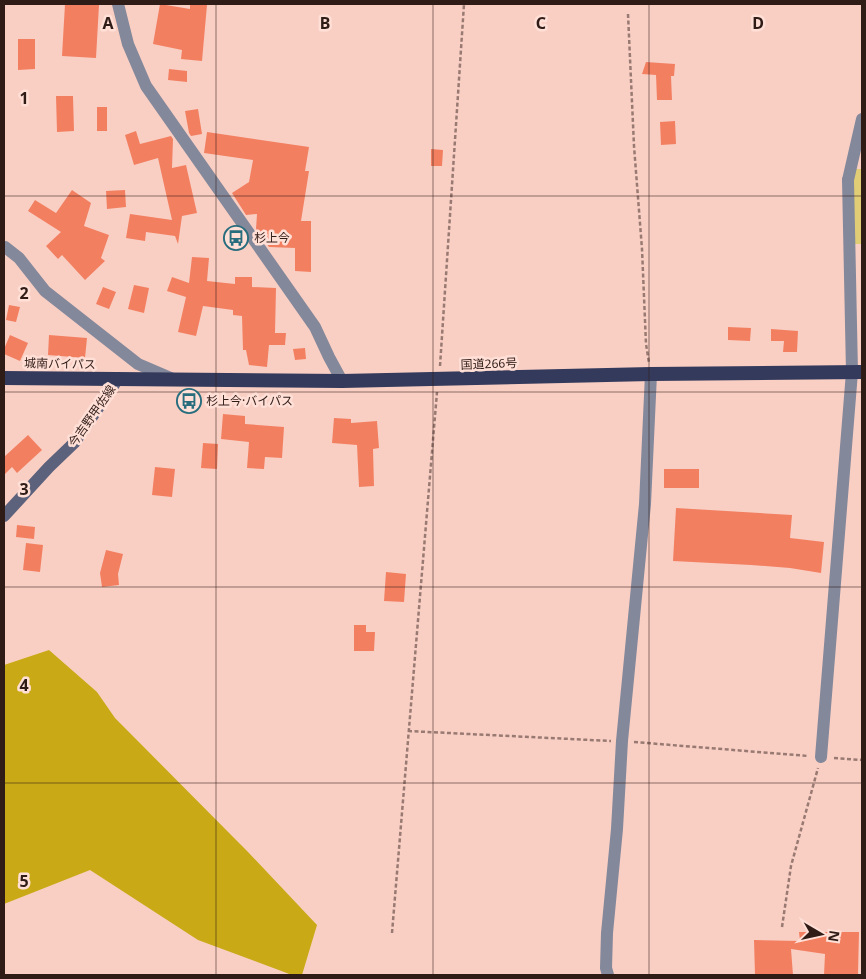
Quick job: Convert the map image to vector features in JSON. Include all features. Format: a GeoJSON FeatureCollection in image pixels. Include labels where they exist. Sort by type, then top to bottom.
{"type":"FeatureCollection","features":[{"type":"Feature","properties":{"kind":"highway","name":"国道266号"},"geometry":{"type":"LineString","coordinates":[[117,380],[342,382],[651,374],[857,372]]}},
{"type":"Feature","properties":{"kind":"highway","name":"城南バイパス"},"geometry":{"type":"LineString","coordinates":[[4,378],[117,380]]}},
{"type":"Feature","properties":{"kind":"main road","name":"今吉野甲佐線"},"geometry":{"type":"LineString","coordinates":[[4,516],[74,443],[117,380]]}},
{"type":"Feature","properties":{"kind":"street"},"geometry":{"type":"LineString","coordinates":[[118,4],[128,44],[146,86],[315,327],[342,382]]}},
{"type":"Feature","properties":{"kind":"street"},"geometry":{"type":"LineString","coordinates":[[821,757],[857,372],[848,180],[862,119]]}},
{"type":"Feature","properties":{"kind":"street"},"geometry":{"type":"LineString","coordinates":[[4,248],[19,258],[46,291],[138,364],[177,380]]}},
{"type":"Feature","properties":{"kind":"street"},"geometry":{"type":"LineString","coordinates":[[608,975],[606,968],[607,933],[617,829],[622,742],[645,504],[651,374]]}},
{"type":"Feature","properties":{"kind":"path"},"geometry":{"type":"LineString","coordinates":[[392,933],[438,380],[464,4]]}},
{"type":"Feature","properties":{"kind":"path"},"geometry":{"type":"LineString","coordinates":[[628,14],[646,344],[651,374]]}},
{"type":"Feature","properties":{"kind":"path"},"geometry":{"type":"LineString","coordinates":[[408,731],[622,742],[862,760]]}},
{"type":"Feature","properties":{"kind":"path"},"geometry":{"type":"LineString","coordinates":[[782,927],[791,866],[821,757]]}},
{"type":"Feature","properties":{"kind":"shaded area"},"geometry":{"type":"Polygon","coordinates":[[[854,169],[862,169],[862,244],[854,244],[854,169]]]}},
{"type":"Feature","properties":{"kind":"shaded area"},"geometry":{"type":"Polygon","coordinates":[[[49,650],[97,692],[115,718],[248,852],[317,925],[302,975],[292,975],[198,940],[90,870],[4,904],[4,665],[49,650]]]}},
{"type":"Feature","properties":{"kind":"building"},"geometry":{"type":"Polygon","coordinates":[[[65,4],[99,5],[96,58],[62,56],[65,4]]]}},
{"type":"Feature","properties":{"kind":"building"},"geometry":{"type":"Polygon","coordinates":[[[160,4],[190,9],[190,4],[207,5],[202,61],[181,59],[182,50],[153,44],[160,4]]]}},
{"type":"Feature","properties":{"kind":"building"},"geometry":{"type":"Polygon","coordinates":[[[18,39],[35,39],[35,69],[18,70],[18,39]]]}},
{"type":"Feature","properties":{"kind":"building"},"geometry":{"type":"Polygon","coordinates":[[[646,62],[675,64],[674,76],[671,76],[672,100],[657,100],[656,75],[642,74],[646,62]]]}},
{"type":"Feature","properties":{"kind":"building"},"geometry":{"type":"Polygon","coordinates":[[[169,69],[187,71],[187,82],[168,80],[169,69]]]}},
{"type":"Feature","properties":{"kind":"building"},"geometry":{"type":"Polygon","coordinates":[[[56,96],[73,96],[74,131],[57,132],[56,96]]]}},
{"type":"Feature","properties":{"kind":"building"},"geometry":{"type":"Polygon","coordinates":[[[97,107],[107,107],[107,131],[97,131],[97,107]]]}},
{"type":"Feature","properties":{"kind":"building"},"geometry":{"type":"Polygon","coordinates":[[[198,109],[202,134],[191,136],[185,111],[198,109]]]}},
{"type":"Feature","properties":{"kind":"building"},"geometry":{"type":"Polygon","coordinates":[[[675,121],[676,144],[661,145],[660,122],[675,121]]]}},
{"type":"Feature","properties":{"kind":"building"},"geometry":{"type":"Polygon","coordinates":[[[136,131],[140,144],[171,136],[173,139],[172,168],[186,165],[197,213],[182,216],[178,244],[175,236],[146,232],[145,241],[126,238],[130,214],[172,220],[158,158],[134,165],[125,135],[136,131]]]}},
{"type":"Feature","properties":{"kind":"building"},"geometry":{"type":"Polygon","coordinates":[[[207,132],[309,147],[305,171],[309,171],[301,221],[311,221],[311,272],[295,271],[295,248],[269,247],[256,229],[257,214],[246,215],[232,193],[249,182],[253,160],[204,153],[207,132]]]}},
{"type":"Feature","properties":{"kind":"building"},"geometry":{"type":"Polygon","coordinates":[[[431,149],[443,150],[442,166],[431,166],[431,149]]]}},
{"type":"Feature","properties":{"kind":"building"},"geometry":{"type":"Polygon","coordinates":[[[72,190],[91,203],[84,226],[109,235],[101,258],[105,261],[85,280],[62,255],[58,259],[46,246],[61,232],[28,211],[35,200],[56,213],[72,190]]]}},
{"type":"Feature","properties":{"kind":"building"},"geometry":{"type":"Polygon","coordinates":[[[125,190],[126,207],[107,209],[106,191],[125,190]]]}},
{"type":"Feature","properties":{"kind":"building"},"geometry":{"type":"Polygon","coordinates":[[[192,257],[209,258],[207,281],[235,284],[235,277],[252,277],[252,287],[276,288],[275,333],[286,333],[285,345],[269,345],[267,367],[249,365],[246,350],[243,350],[242,316],[233,315],[233,310],[203,306],[196,336],[178,332],[186,297],[167,291],[172,277],[189,283],[192,257]]]}},
{"type":"Feature","properties":{"kind":"building"},"geometry":{"type":"Polygon","coordinates":[[[134,285],[149,288],[144,313],[128,309],[134,285]]]}},
{"type":"Feature","properties":{"kind":"building"},"geometry":{"type":"Polygon","coordinates":[[[103,287],[116,292],[109,309],[96,304],[103,287]]]}},
{"type":"Feature","properties":{"kind":"building"},"geometry":{"type":"Polygon","coordinates":[[[9,305],[20,307],[16,322],[6,320],[9,305]]]}},
{"type":"Feature","properties":{"kind":"building"},"geometry":{"type":"Polygon","coordinates":[[[728,327],[751,328],[750,341],[728,340],[728,327]]]}},
{"type":"Feature","properties":{"kind":"building"},"geometry":{"type":"Polygon","coordinates":[[[771,329],[798,331],[797,352],[783,352],[784,341],[771,341],[771,329]]]}},
{"type":"Feature","properties":{"kind":"building"},"geometry":{"type":"Polygon","coordinates":[[[10,335],[28,343],[20,361],[4,354],[4,349],[10,335]]]}},
{"type":"Feature","properties":{"kind":"building"},"geometry":{"type":"Polygon","coordinates":[[[49,335],[87,338],[85,358],[48,355],[49,335]]]}},
{"type":"Feature","properties":{"kind":"building"},"geometry":{"type":"Polygon","coordinates":[[[305,348],[306,359],[295,360],[293,349],[305,348]]]}},
{"type":"Feature","properties":{"kind":"building"},"geometry":{"type":"Polygon","coordinates":[[[223,414],[245,416],[245,424],[284,427],[282,458],[265,457],[264,469],[247,468],[249,442],[221,439],[223,414]]]}},
{"type":"Feature","properties":{"kind":"building"},"geometry":{"type":"Polygon","coordinates":[[[334,418],[351,419],[351,423],[377,421],[379,448],[373,449],[374,486],[359,487],[357,445],[332,443],[334,418]]]}},
{"type":"Feature","properties":{"kind":"building"},"geometry":{"type":"Polygon","coordinates":[[[28,435],[42,450],[17,473],[12,467],[4,475],[4,457],[28,435]]]}},
{"type":"Feature","properties":{"kind":"building"},"geometry":{"type":"Polygon","coordinates":[[[203,443],[218,444],[217,469],[201,468],[203,443]]]}},
{"type":"Feature","properties":{"kind":"building"},"geometry":{"type":"Polygon","coordinates":[[[155,467],[175,469],[172,497],[152,495],[155,467]]]}},
{"type":"Feature","properties":{"kind":"building"},"geometry":{"type":"Polygon","coordinates":[[[664,469],[699,469],[699,488],[664,488],[664,469]]]}},
{"type":"Feature","properties":{"kind":"building"},"geometry":{"type":"Polygon","coordinates":[[[676,508],[792,515],[790,538],[824,542],[821,573],[790,568],[673,561],[676,508]]]}},
{"type":"Feature","properties":{"kind":"building"},"geometry":{"type":"Polygon","coordinates":[[[17,525],[35,527],[34,539],[16,537],[17,525]]]}},
{"type":"Feature","properties":{"kind":"building"},"geometry":{"type":"Polygon","coordinates":[[[26,543],[43,545],[40,572],[23,570],[26,543]]]}},
{"type":"Feature","properties":{"kind":"building"},"geometry":{"type":"Polygon","coordinates":[[[106,550],[123,554],[118,574],[119,585],[102,587],[100,573],[106,550]]]}},
{"type":"Feature","properties":{"kind":"building"},"geometry":{"type":"Polygon","coordinates":[[[386,572],[406,574],[404,602],[384,601],[386,572]]]}},
{"type":"Feature","properties":{"kind":"building"},"geometry":{"type":"Polygon","coordinates":[[[354,625],[366,625],[366,632],[375,632],[374,651],[354,651],[354,625]]]}},
{"type":"Feature","properties":{"kind":"building"},"geometry":{"type":"Polygon","coordinates":[[[799,932],[859,932],[858,975],[824,975],[825,954],[791,949],[793,975],[755,975],[754,940],[800,941],[799,932]]]}},
{"type":"Feature","properties":{"kind":"place","name":"杉上今"},"geometry":{"type":"Point","coordinates":[236,238]}},
{"type":"Feature","properties":{"kind":"place","name":"杉上今·バイパス"},"geometry":{"type":"Point","coordinates":[189,401]}}]}
